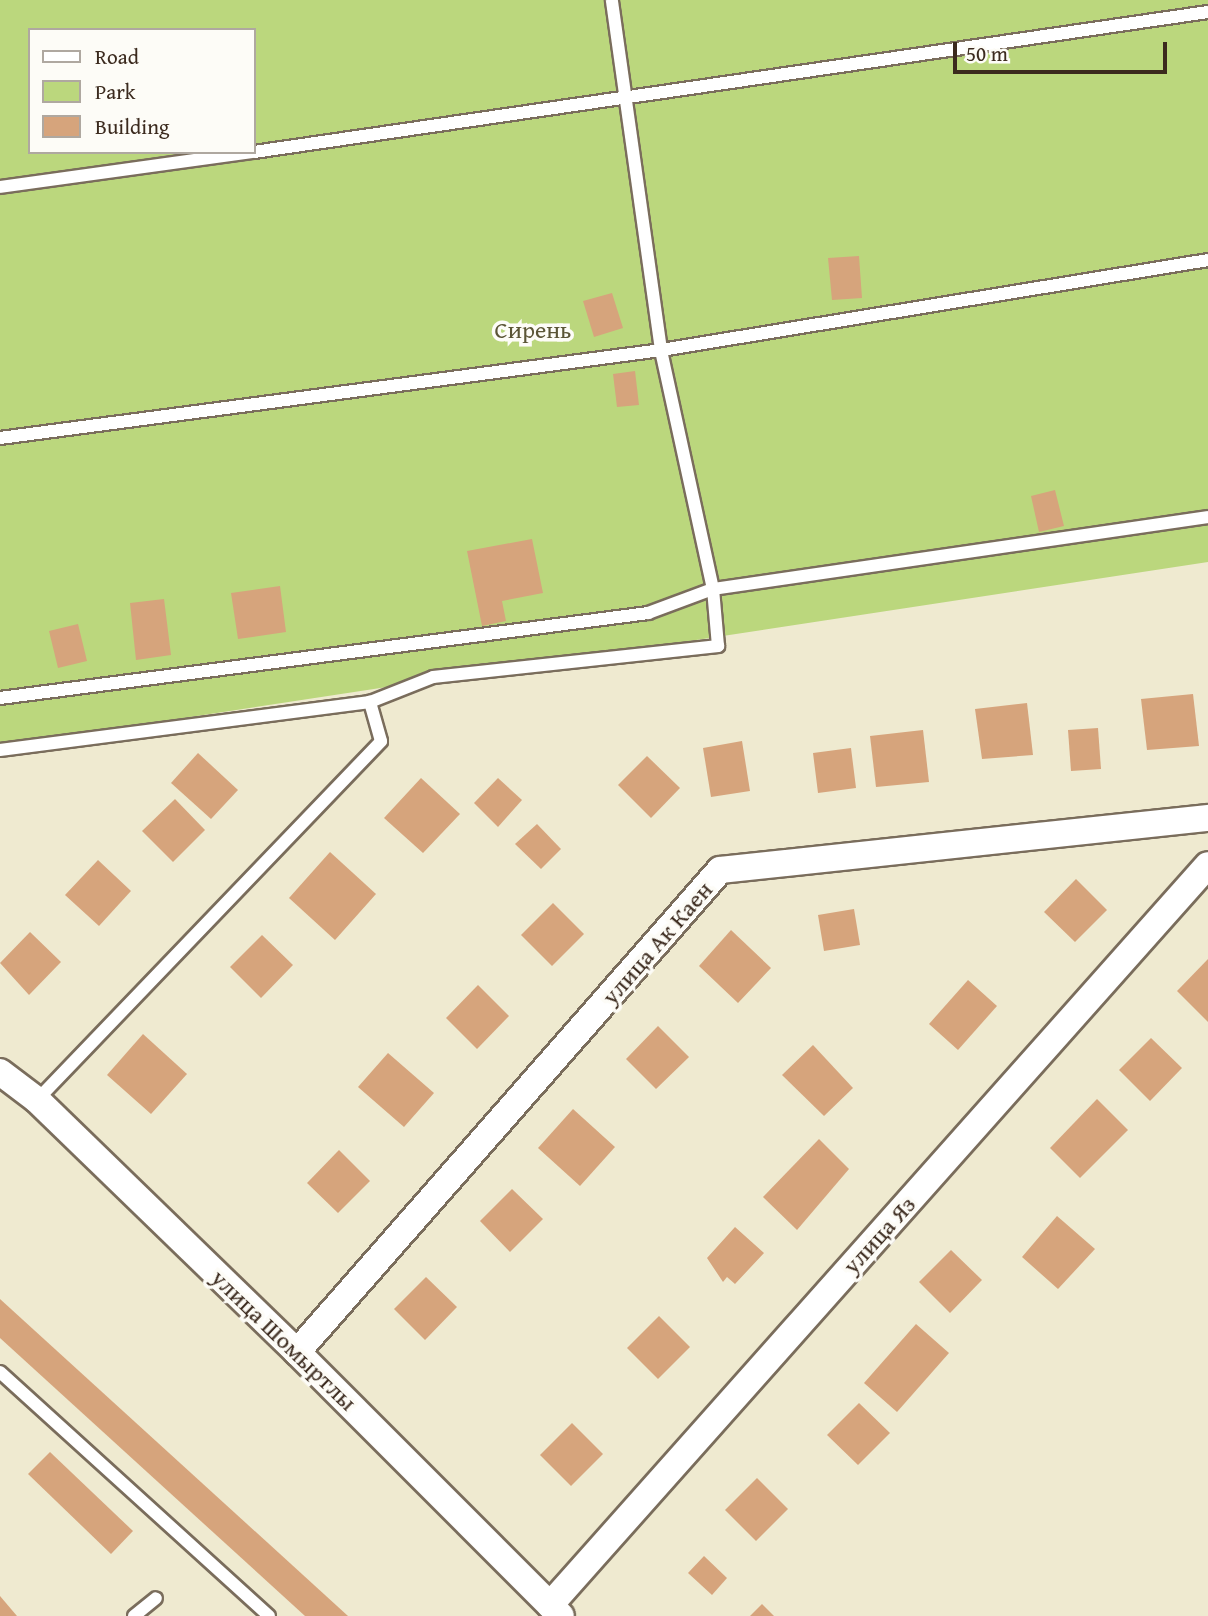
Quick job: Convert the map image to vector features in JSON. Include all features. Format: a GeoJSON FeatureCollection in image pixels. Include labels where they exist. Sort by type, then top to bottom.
{"type":"FeatureCollection","features":[{"type":"Feature","properties":{"kind":"street","name":"улица Ак Каен"},"geometry":{"type":"LineString","coordinates":[[297,1352],[720,870],[1208,818]]}},
{"type":"Feature","properties":{"kind":"street","name":"улица Яз"},"geometry":{"type":"LineString","coordinates":[[556,1611],[1208,865]]}},
{"type":"Feature","properties":{"kind":"street","name":"улица Шомыртлы"},"geometry":{"type":"LineString","coordinates":[[0,1072],[37,1100],[297,1352],[556,1611]]}},
{"type":"Feature","properties":{"kind":"lane"},"geometry":{"type":"LineString","coordinates":[[0,750],[370,702],[433,677],[718,646],[713,589],[661,350],[612,0]]}},
{"type":"Feature","properties":{"kind":"lane"},"geometry":{"type":"LineString","coordinates":[[256,152],[627,100],[1208,12]]}},
{"type":"Feature","properties":{"kind":"lane"},"geometry":{"type":"LineString","coordinates":[[0,187],[239,154]]}},
{"type":"Feature","properties":{"kind":"lane"},"geometry":{"type":"LineString","coordinates":[[0,438],[661,350],[1208,260]]}},
{"type":"Feature","properties":{"kind":"lane"},"geometry":{"type":"LineString","coordinates":[[0,698],[648,613],[713,589],[1208,517]]}},
{"type":"Feature","properties":{"kind":"lane"},"geometry":{"type":"LineString","coordinates":[[37,1100],[381,741],[370,702]]}},
{"type":"Feature","properties":{"kind":"lane"},"geometry":{"type":"LineString","coordinates":[[0,1372],[269,1616]]}},
{"type":"Feature","properties":{"kind":"lane"},"geometry":{"type":"LineString","coordinates":[[134,1616],[156,1598]]}},
{"type":"Feature","properties":{"kind":"green space","name":"Сирень"},"geometry":{"type":"Polygon","coordinates":[[[0,0],[1208,0],[1208,562],[0,746],[0,0]]]}},
{"type":"Feature","properties":{"kind":"building"},"geometry":{"type":"Polygon","coordinates":[[[859,256],[862,298],[832,300],[828,258],[859,256]]]}},
{"type":"Feature","properties":{"kind":"building"},"geometry":{"type":"Polygon","coordinates":[[[612,293],[623,328],[594,337],[583,301],[612,293]]]}},
{"type":"Feature","properties":{"kind":"building"},"geometry":{"type":"Polygon","coordinates":[[[635,371],[639,405],[617,407],[613,374],[635,371]]]}},
{"type":"Feature","properties":{"kind":"building"},"geometry":{"type":"Polygon","coordinates":[[[1055,490],[1064,526],[1039,532],[1031,496],[1055,490]]]}},
{"type":"Feature","properties":{"kind":"building"},"geometry":{"type":"Polygon","coordinates":[[[532,539],[543,593],[502,601],[506,621],[482,626],[467,551],[532,539]]]}},
{"type":"Feature","properties":{"kind":"building"},"geometry":{"type":"Polygon","coordinates":[[[280,586],[286,632],[238,639],[231,593],[280,586]]]}},
{"type":"Feature","properties":{"kind":"building"},"geometry":{"type":"Polygon","coordinates":[[[164,599],[171,655],[136,660],[130,603],[164,599]]]}},
{"type":"Feature","properties":{"kind":"building"},"geometry":{"type":"Polygon","coordinates":[[[78,624],[87,661],[58,668],[49,631],[78,624]]]}},
{"type":"Feature","properties":{"kind":"building"},"geometry":{"type":"Polygon","coordinates":[[[1193,694],[1199,746],[1147,750],[1141,699],[1193,694]]]}},
{"type":"Feature","properties":{"kind":"building"},"geometry":{"type":"Polygon","coordinates":[[[1027,703],[1033,755],[982,759],[975,709],[1027,703]]]}},
{"type":"Feature","properties":{"kind":"building"},"geometry":{"type":"Polygon","coordinates":[[[1098,728],[1101,769],[1071,771],[1068,730],[1098,728]]]}},
{"type":"Feature","properties":{"kind":"building"},"geometry":{"type":"Polygon","coordinates":[[[923,730],[929,782],[876,787],[870,736],[923,730]]]}},
{"type":"Feature","properties":{"kind":"building"},"geometry":{"type":"Polygon","coordinates":[[[742,741],[750,791],[711,797],[703,748],[742,741]]]}},
{"type":"Feature","properties":{"kind":"building"},"geometry":{"type":"Polygon","coordinates":[[[851,748],[856,788],[818,793],[813,753],[851,748]]]}},
{"type":"Feature","properties":{"kind":"building"},"geometry":{"type":"Polygon","coordinates":[[[198,753],[238,790],[211,819],[171,783],[198,753]]]}},
{"type":"Feature","properties":{"kind":"building"},"geometry":{"type":"Polygon","coordinates":[[[647,756],[680,788],[651,818],[618,785],[647,756]]]}},
{"type":"Feature","properties":{"kind":"building"},"geometry":{"type":"Polygon","coordinates":[[[421,778],[460,814],[423,853],[384,818],[421,778]]]}},
{"type":"Feature","properties":{"kind":"building"},"geometry":{"type":"Polygon","coordinates":[[[498,778],[522,800],[498,827],[474,803],[498,778]]]}},
{"type":"Feature","properties":{"kind":"building"},"geometry":{"type":"Polygon","coordinates":[[[175,799],[205,830],[173,862],[142,831],[175,799]]]}},
{"type":"Feature","properties":{"kind":"building"},"geometry":{"type":"Polygon","coordinates":[[[537,824],[561,849],[541,869],[515,844],[537,824]]]}},
{"type":"Feature","properties":{"kind":"building"},"geometry":{"type":"Polygon","coordinates":[[[330,852],[376,894],[335,940],[289,898],[330,852]]]}},
{"type":"Feature","properties":{"kind":"building"},"geometry":{"type":"Polygon","coordinates":[[[98,860],[131,891],[99,926],[65,895],[98,860]]]}},
{"type":"Feature","properties":{"kind":"building"},"geometry":{"type":"Polygon","coordinates":[[[1076,879],[1107,910],[1075,942],[1044,912],[1076,879]]]}},
{"type":"Feature","properties":{"kind":"building"},"geometry":{"type":"Polygon","coordinates":[[[553,903],[584,934],[552,966],[521,935],[553,903]]]}},
{"type":"Feature","properties":{"kind":"building"},"geometry":{"type":"Polygon","coordinates":[[[854,909],[860,945],[824,951],[818,915],[854,909]]]}},
{"type":"Feature","properties":{"kind":"building"},"geometry":{"type":"Polygon","coordinates":[[[731,930],[771,968],[738,1003],[699,966],[731,930]]]}},
{"type":"Feature","properties":{"kind":"building"},"geometry":{"type":"Polygon","coordinates":[[[30,932],[61,962],[29,995],[0,963],[30,932]]]}},
{"type":"Feature","properties":{"kind":"building"},"geometry":{"type":"Polygon","coordinates":[[[262,935],[293,965],[261,998],[230,967],[262,935]]]}},
{"type":"Feature","properties":{"kind":"building"},"geometry":{"type":"Polygon","coordinates":[[[1208,959],[1208,1022],[1177,991],[1208,959]]]}},
{"type":"Feature","properties":{"kind":"building"},"geometry":{"type":"Polygon","coordinates":[[[968,980],[997,1006],[958,1050],[929,1024],[968,980]]]}},
{"type":"Feature","properties":{"kind":"building"},"geometry":{"type":"Polygon","coordinates":[[[478,985],[509,1016],[477,1049],[446,1018],[478,985]]]}},
{"type":"Feature","properties":{"kind":"building"},"geometry":{"type":"Polygon","coordinates":[[[658,1026],[689,1057],[656,1089],[626,1059],[658,1026]]]}},
{"type":"Feature","properties":{"kind":"building"},"geometry":{"type":"Polygon","coordinates":[[[143,1034],[187,1074],[151,1114],[107,1075],[143,1034]]]}},
{"type":"Feature","properties":{"kind":"building"},"geometry":{"type":"Polygon","coordinates":[[[1151,1038],[1182,1068],[1150,1101],[1119,1070],[1151,1038]]]}},
{"type":"Feature","properties":{"kind":"building"},"geometry":{"type":"Polygon","coordinates":[[[813,1045],[853,1088],[824,1116],[782,1075],[813,1045]]]}},
{"type":"Feature","properties":{"kind":"building"},"geometry":{"type":"Polygon","coordinates":[[[388,1053],[434,1093],[404,1127],[358,1087],[388,1053]]]}},
{"type":"Feature","properties":{"kind":"building"},"geometry":{"type":"Polygon","coordinates":[[[1097,1099],[1128,1130],[1080,1178],[1050,1148],[1097,1099]]]}},
{"type":"Feature","properties":{"kind":"building"},"geometry":{"type":"Polygon","coordinates":[[[573,1109],[615,1147],[580,1186],[538,1148],[573,1109]]]}},
{"type":"Feature","properties":{"kind":"building"},"geometry":{"type":"Polygon","coordinates":[[[819,1139],[849,1169],[797,1230],[763,1197],[819,1139]]]}},
{"type":"Feature","properties":{"kind":"building"},"geometry":{"type":"Polygon","coordinates":[[[339,1150],[370,1181],[338,1213],[307,1183],[339,1150]]]}},
{"type":"Feature","properties":{"kind":"building"},"geometry":{"type":"Polygon","coordinates":[[[512,1189],[543,1219],[510,1252],[480,1221],[512,1189]]]}},
{"type":"Feature","properties":{"kind":"building"},"geometry":{"type":"Polygon","coordinates":[[[1057,1216],[1095,1249],[1058,1289],[1022,1257],[1057,1216]]]}},
{"type":"Feature","properties":{"kind":"building"},"geometry":{"type":"Polygon","coordinates":[[[735,1227],[764,1253],[735,1284],[727,1277],[723,1282],[707,1258],[735,1227]]]}},
{"type":"Feature","properties":{"kind":"building"},"geometry":{"type":"Polygon","coordinates":[[[951,1250],[982,1280],[950,1313],[919,1282],[951,1250]]]}},
{"type":"Feature","properties":{"kind":"building"},"geometry":{"type":"Polygon","coordinates":[[[426,1277],[457,1307],[425,1340],[394,1309],[426,1277]]]}},
{"type":"Feature","properties":{"kind":"building"},"geometry":{"type":"Polygon","coordinates":[[[0,1299],[348,1616],[305,1616],[0,1338],[0,1299]]]}},
{"type":"Feature","properties":{"kind":"building"},"geometry":{"type":"Polygon","coordinates":[[[659,1316],[690,1347],[658,1379],[627,1348],[659,1316]]]}},
{"type":"Feature","properties":{"kind":"building"},"geometry":{"type":"Polygon","coordinates":[[[916,1324],[949,1353],[897,1412],[864,1383],[916,1324]]]}},
{"type":"Feature","properties":{"kind":"building"},"geometry":{"type":"Polygon","coordinates":[[[859,1403],[890,1433],[858,1465],[827,1435],[859,1403]]]}},
{"type":"Feature","properties":{"kind":"building"},"geometry":{"type":"Polygon","coordinates":[[[572,1423],[603,1454],[571,1486],[540,1455],[572,1423]]]}},
{"type":"Feature","properties":{"kind":"building"},"geometry":{"type":"Polygon","coordinates":[[[50,1452],[133,1531],[111,1554],[28,1474],[50,1452]]]}},
{"type":"Feature","properties":{"kind":"building"},"geometry":{"type":"Polygon","coordinates":[[[757,1478],[788,1509],[756,1541],[725,1510],[757,1478]]]}},
{"type":"Feature","properties":{"kind":"building"},"geometry":{"type":"Polygon","coordinates":[[[704,1556],[727,1578],[712,1595],[688,1573],[704,1556]]]}},
{"type":"Feature","properties":{"kind":"building"},"geometry":{"type":"Polygon","coordinates":[[[0,1596],[17,1616],[0,1616],[0,1596]]]}},
{"type":"Feature","properties":{"kind":"building"},"geometry":{"type":"Polygon","coordinates":[[[762,1604],[774,1616],[750,1616],[762,1604]]]}}]}
